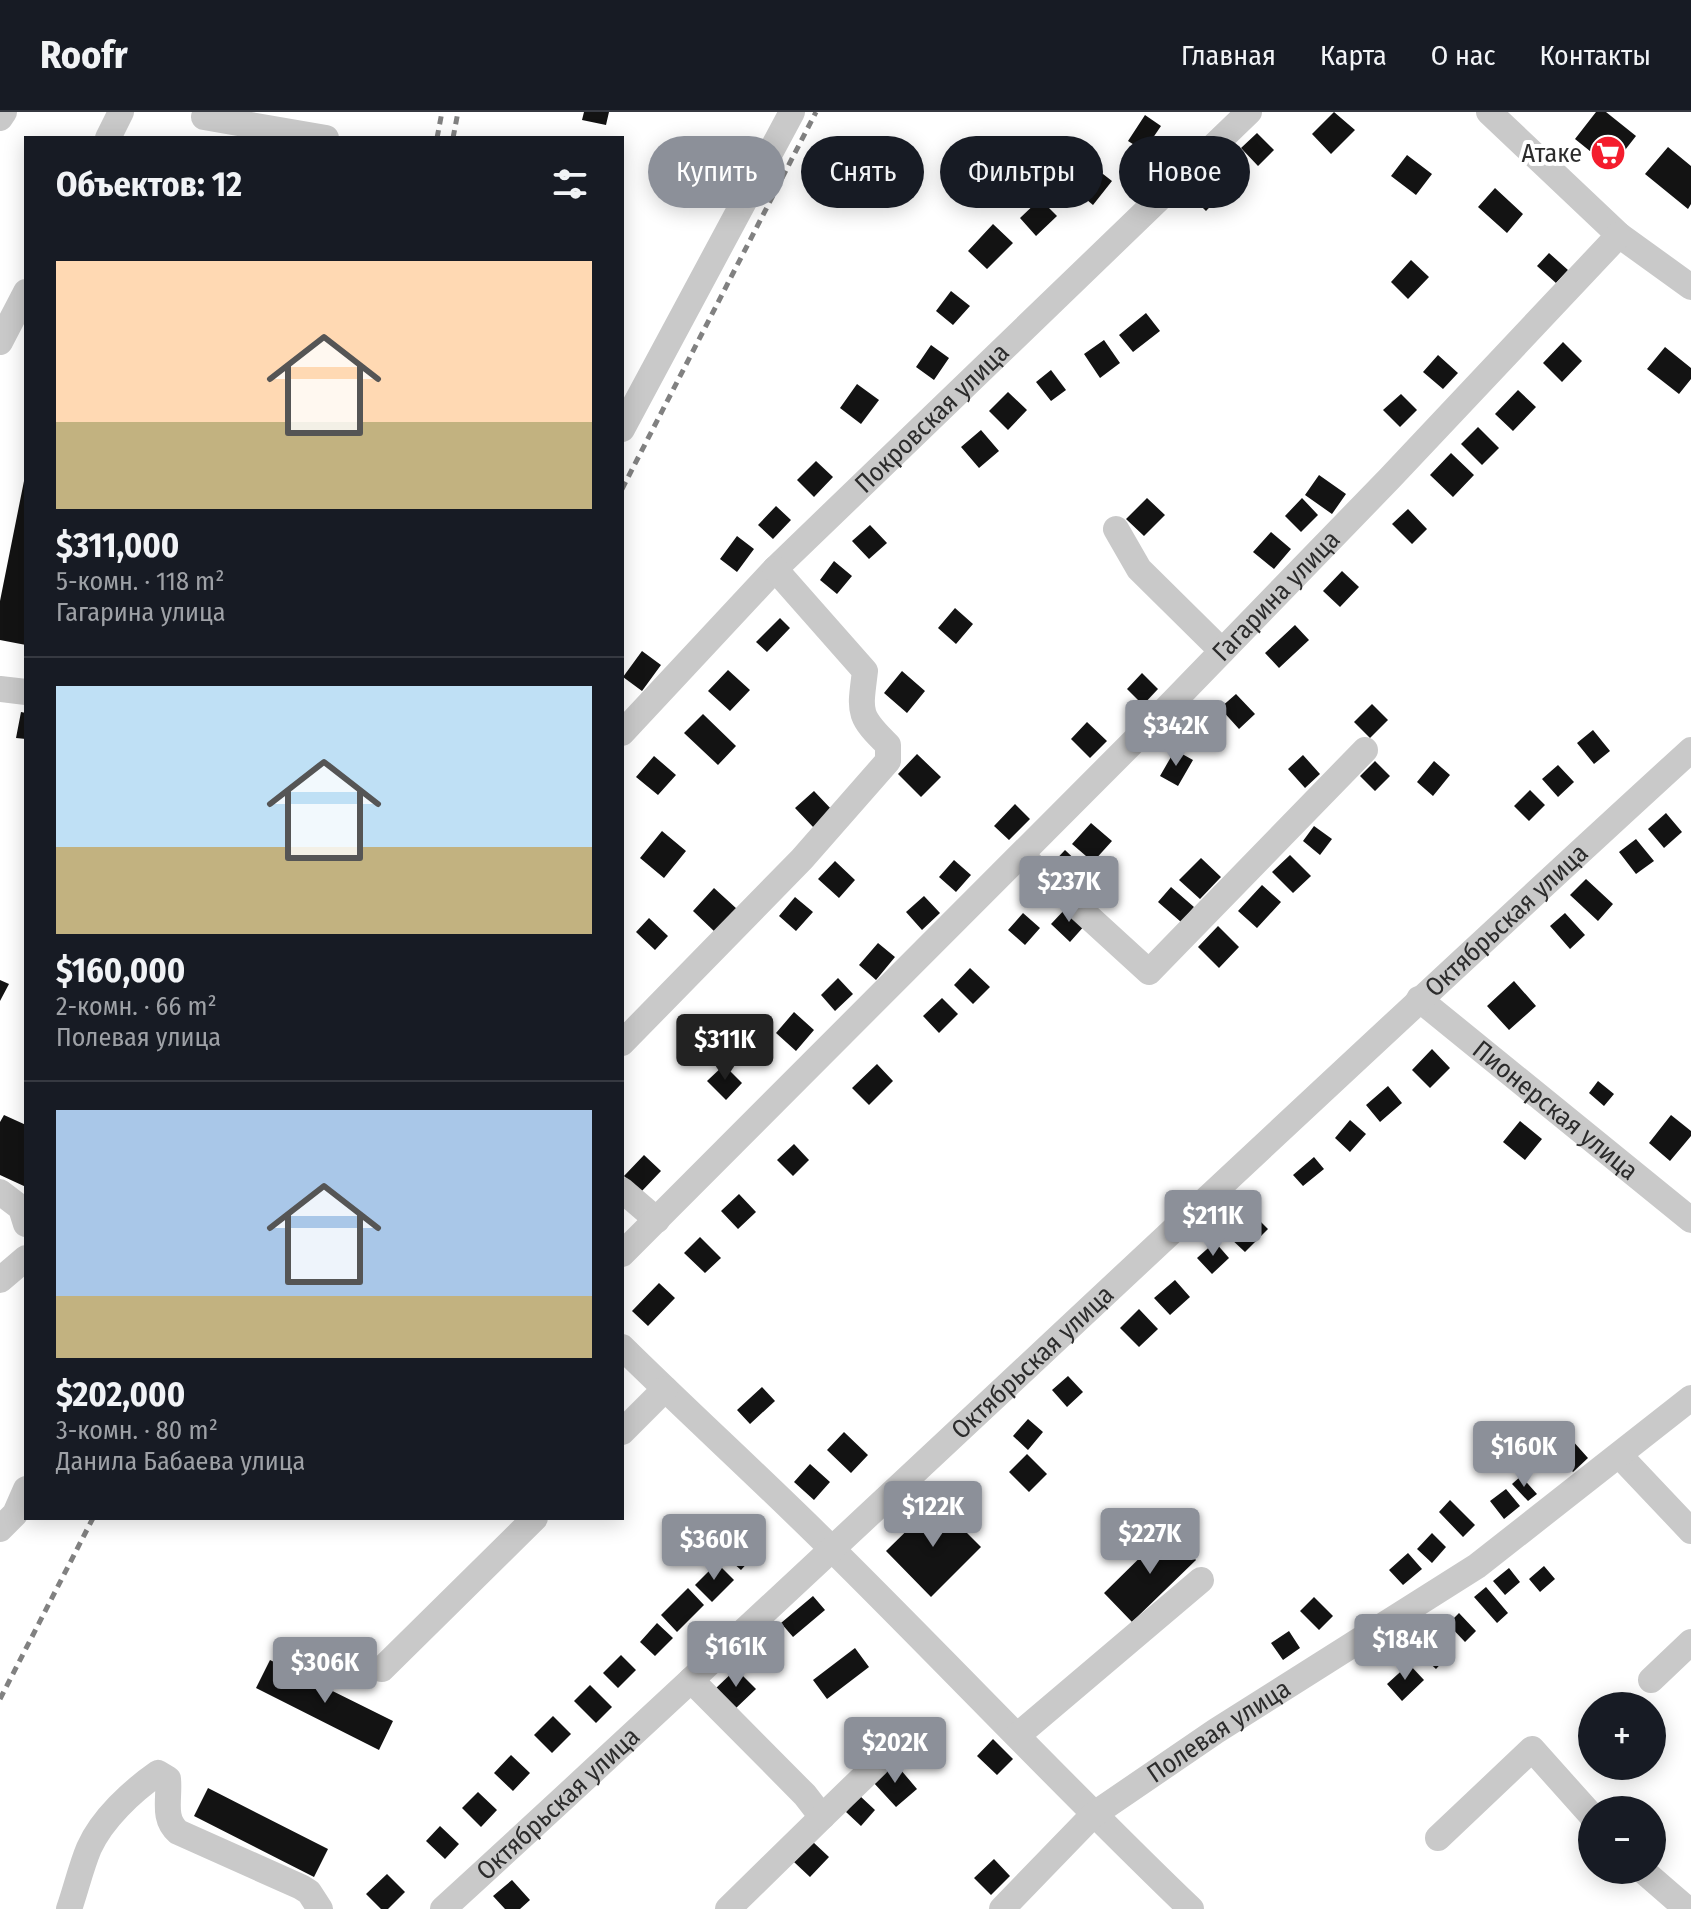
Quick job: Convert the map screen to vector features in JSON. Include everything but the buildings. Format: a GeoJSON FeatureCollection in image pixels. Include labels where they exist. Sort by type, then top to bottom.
{"type":"FeatureCollection","features":[{"type":"Feature","properties":{"kind":"street"},"geometry":{"type":"LineString","coordinates":[[0,118],[4,112]]}},
{"type":"Feature","properties":{"kind":"street"},"geometry":{"type":"LineString","coordinates":[[109,136],[121,112]]}},
{"type":"Feature","properties":{"kind":"street"},"geometry":{"type":"LineString","coordinates":[[624,425],[792,112]]}},
{"type":"Feature","properties":{"kind":"street","name":"Покровская улица"},"geometry":{"type":"LineString","coordinates":[[624,731],[775,569],[1249,112]]}},
{"type":"Feature","properties":{"kind":"street"},"geometry":{"type":"LineString","coordinates":[[1489,112],[1619,235],[1691,287]]}},
{"type":"Feature","properties":{"kind":"street"},"geometry":{"type":"LineString","coordinates":[[204,117],[314,136]]}},
{"type":"Feature","properties":{"kind":"street","name":"Гагарина улица"},"geometry":{"type":"LineString","coordinates":[[624,1252],[1222,651],[1619,235]]}},
{"type":"Feature","properties":{"kind":"street"},"geometry":{"type":"LineString","coordinates":[[0,342],[24,296]]}},
{"type":"Feature","properties":{"kind":"street"},"geometry":{"type":"LineString","coordinates":[[1116,529],[1139,569],[1222,651]]}},
{"type":"Feature","properties":{"kind":"street"},"geometry":{"type":"LineString","coordinates":[[624,1041],[802,859],[888,761],[888,745],[869,727],[860,709],[865,671],[775,569]]}},
{"type":"Feature","properties":{"kind":"street"},"geometry":{"type":"LineString","coordinates":[[0,689],[24,692]]}},
{"type":"Feature","properties":{"kind":"street"},"geometry":{"type":"LineString","coordinates":[[1021,855],[1149,972],[1365,750]]}},
{"type":"Feature","properties":{"kind":"street","name":"Октябрьская улица"},"geometry":{"type":"LineString","coordinates":[[460,1904],[691,1680],[1419,999],[1691,750]]}},
{"type":"Feature","properties":{"kind":"street","name":"Пионерская улица"},"geometry":{"type":"LineString","coordinates":[[1419,999],[1691,1220]]}},
{"type":"Feature","properties":{"kind":"street"},"geometry":{"type":"LineString","coordinates":[[0,1192],[21,1208],[24,1218]]}},
{"type":"Feature","properties":{"kind":"street"},"geometry":{"type":"LineString","coordinates":[[624,1192],[657,1220]]}},
{"type":"Feature","properties":{"kind":"street"},"geometry":{"type":"LineString","coordinates":[[0,1280],[24,1260]]}},
{"type":"Feature","properties":{"kind":"street"},"geometry":{"type":"LineString","coordinates":[[624,1349],[833,1550],[1018,1735],[1093,1815],[1191,1909]]}},
{"type":"Feature","properties":{"kind":"street"},"geometry":{"type":"LineString","coordinates":[[624,1430],[665,1389]]}},
{"type":"Feature","properties":{"kind":"street","name":"Полевая улица"},"geometry":{"type":"LineString","coordinates":[[1002,1909],[1093,1815],[1216,1731],[1477,1566],[1691,1398]]}},
{"type":"Feature","properties":{"kind":"street"},"geometry":{"type":"LineString","coordinates":[[1620,1456],[1691,1531]]}},
{"type":"Feature","properties":{"kind":"street"},"geometry":{"type":"LineString","coordinates":[[0,1529],[15,1514],[24,1494]]}},
{"type":"Feature","properties":{"kind":"street"},"geometry":{"type":"LineString","coordinates":[[382,1669],[533,1520]]}},
{"type":"Feature","properties":{"kind":"street"},"geometry":{"type":"LineString","coordinates":[[1018,1735],[1201,1580]]}},
{"type":"Feature","properties":{"kind":"street"},"geometry":{"type":"LineString","coordinates":[[1651,1680],[1691,1642]]}},
{"type":"Feature","properties":{"kind":"street"},"geometry":{"type":"LineString","coordinates":[[691,1680],[805,1795],[822,1817]]}},
{"type":"Feature","properties":{"kind":"street"},"geometry":{"type":"LineString","coordinates":[[1438,1838],[1532,1749],[1578,1800]]}},
{"type":"Feature","properties":{"kind":"street"},"geometry":{"type":"LineString","coordinates":[[728,1909],[877,1764]]}},
{"type":"Feature","properties":{"kind":"street"},"geometry":{"type":"LineString","coordinates":[[69,1909],[96,1834],[122,1804],[158,1773],[168,1779],[168,1821],[178,1832],[301,1887],[309,1892],[320,1909]]}},
{"type":"Feature","properties":{"kind":"street"},"geometry":{"type":"LineString","coordinates":[[1658,1884],[1687,1909]]}},
{"type":"Feature","properties":{"kind":"railway"},"geometry":{"type":"LineString","coordinates":[[437,136],[442,112]]}},
{"type":"Feature","properties":{"kind":"railway"},"geometry":{"type":"LineString","coordinates":[[453,136],[458,112]]}},
{"type":"Feature","properties":{"kind":"railway"},"geometry":{"type":"LineString","coordinates":[[624,485],[816,112]]}},
{"type":"Feature","properties":{"kind":"railway"},"geometry":{"type":"LineString","coordinates":[[0,1699],[92,1520]]}},
{"type":"Feature","properties":{"kind":"place","name":"Атаке"},"geometry":{"type":"Point","coordinates":[1608,153]}}]}
